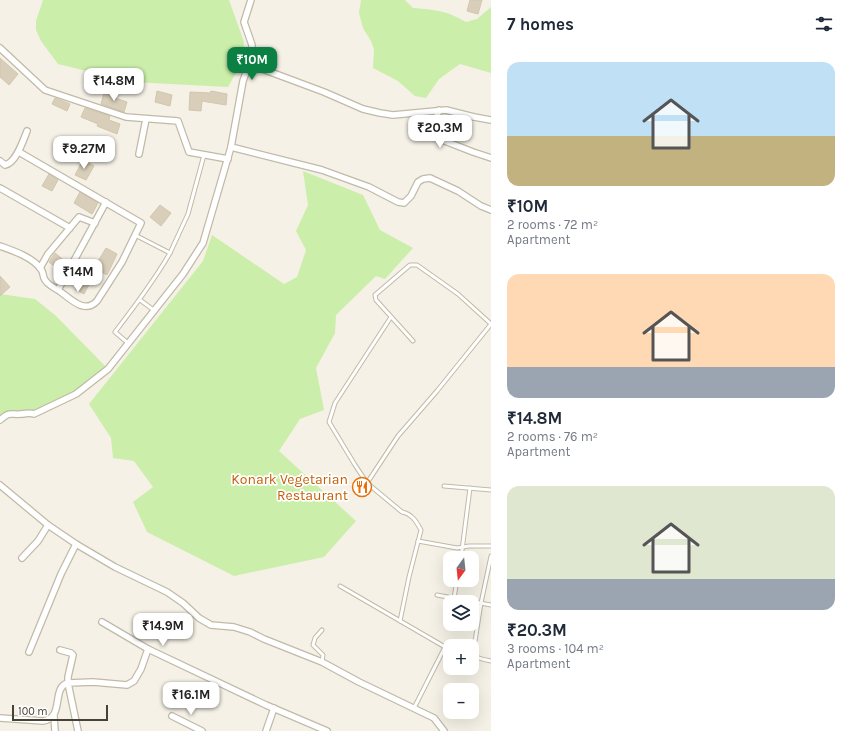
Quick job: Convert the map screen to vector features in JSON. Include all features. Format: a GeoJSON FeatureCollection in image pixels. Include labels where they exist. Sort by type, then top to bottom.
{"type":"FeatureCollection","features":[{"type":"Feature","properties":{"kind":"street"},"geometry":{"type":"LineString","coordinates":[[0,420],[7,414],[30,412],[34,414],[76,394],[108,369],[183,274],[203,243],[228,159],[243,81],[252,56],[252,45],[244,22],[251,0]]}},
{"type":"Feature","properties":{"kind":"street"},"geometry":{"type":"LineString","coordinates":[[0,48],[45,90],[126,117],[178,121],[189,152],[228,159]]}},
{"type":"Feature","properties":{"kind":"street"},"geometry":{"type":"LineString","coordinates":[[249,64],[324,92],[363,109],[380,113],[393,115],[446,110],[474,118],[491,120]]}},
{"type":"Feature","properties":{"kind":"street"},"geometry":{"type":"LineString","coordinates":[[439,110],[431,133],[432,136],[491,158]]}},
{"type":"Feature","properties":{"kind":"street"},"geometry":{"type":"LineString","coordinates":[[139,154],[146,119]]}},
{"type":"Feature","properties":{"kind":"street"},"geometry":{"type":"LineString","coordinates":[[1,164],[8,165],[19,152],[27,131]]}},
{"type":"Feature","properties":{"kind":"street"},"geometry":{"type":"LineString","coordinates":[[231,147],[322,170],[369,187],[398,202],[404,203],[411,196],[418,182],[430,178],[458,191],[481,206],[491,210]]}},
{"type":"Feature","properties":{"kind":"street"},"geometry":{"type":"LineString","coordinates":[[0,246],[24,256],[42,270],[44,279],[50,285],[75,302],[88,307],[98,301],[122,262],[141,222],[19,152]]}},
{"type":"Feature","properties":{"kind":"street"},"geometry":{"type":"LineString","coordinates":[[0,188],[70,228]]}},
{"type":"Feature","properties":{"kind":"street"},"geometry":{"type":"LineString","coordinates":[[58,290],[106,202]]}},
{"type":"Feature","properties":{"kind":"street"},"geometry":{"type":"LineString","coordinates":[[40,268],[48,254],[79,217],[95,223]]}},
{"type":"Feature","properties":{"kind":"street"},"geometry":{"type":"LineString","coordinates":[[0,485],[48,525],[76,544],[115,567],[167,592],[199,618],[211,625],[234,627],[250,632],[322,662],[359,682],[434,718],[444,731]]}},
{"type":"Feature","properties":{"kind":"street"},"geometry":{"type":"LineString","coordinates":[[22,558],[38,541],[48,525]]}},
{"type":"Feature","properties":{"kind":"street"},"geometry":{"type":"LineString","coordinates":[[30,652],[61,574],[76,544]]}},
{"type":"Feature","properties":{"kind":"street"},"geometry":{"type":"LineString","coordinates":[[102,622],[148,649],[327,731]]}},
{"type":"Feature","properties":{"kind":"street"},"geometry":{"type":"LineString","coordinates":[[55,731],[54,716],[61,688],[65,683],[93,682],[127,685],[134,681],[141,669],[148,649]]}},
{"type":"Feature","properties":{"kind":"street"},"geometry":{"type":"LineString","coordinates":[[60,650],[71,653],[72,656],[68,683],[78,731]]}},
{"type":"Feature","properties":{"kind":"street"},"geometry":{"type":"LineString","coordinates":[[266,731],[274,708]]}},
{"type":"Feature","properties":{"kind":"street"},"geometry":{"type":"LineString","coordinates":[[0,718],[44,721],[49,720],[54,716]]}},
{"type":"Feature","properties":{"kind":"street"},"geometry":{"type":"LineString","coordinates":[[172,716],[202,731]]}},
{"type":"Feature","properties":{"kind":"lane"},"geometry":{"type":"LineString","coordinates":[[129,344],[115,332],[140,300],[170,253],[188,214],[204,155]]}},
{"type":"Feature","properties":{"kind":"lane"},"geometry":{"type":"LineString","coordinates":[[135,235],[170,253]]}},
{"type":"Feature","properties":{"kind":"lane"},"geometry":{"type":"LineString","coordinates":[[367,483],[398,436],[438,391],[491,324],[458,294],[417,265],[410,265],[375,295],[376,300],[413,341]]}},
{"type":"Feature","properties":{"kind":"lane"},"geometry":{"type":"LineString","coordinates":[[140,300],[155,311]]}},
{"type":"Feature","properties":{"kind":"lane"},"geometry":{"type":"LineString","coordinates":[[391,317],[335,403],[329,422],[367,483],[402,512],[407,513],[415,519],[421,530],[400,621]]}},
{"type":"Feature","properties":{"kind":"lane"},"geometry":{"type":"LineString","coordinates":[[444,486],[491,490]]}},
{"type":"Feature","properties":{"kind":"lane"},"geometry":{"type":"LineString","coordinates":[[462,551],[470,488]]}},
{"type":"Feature","properties":{"kind":"lane"},"geometry":{"type":"LineString","coordinates":[[418,541],[457,548],[491,546]]}},
{"type":"Feature","properties":{"kind":"lane"},"geometry":{"type":"LineString","coordinates":[[491,556],[481,603],[473,654],[481,659],[491,661]]}},
{"type":"Feature","properties":{"kind":"lane"},"geometry":{"type":"LineString","coordinates":[[340,586],[445,647],[414,708]]}},
{"type":"Feature","properties":{"kind":"lane"},"geometry":{"type":"LineString","coordinates":[[438,595],[443,596]]}},
{"type":"Feature","properties":{"kind":"lane"},"geometry":{"type":"LineString","coordinates":[[481,603],[491,604]]}},
{"type":"Feature","properties":{"kind":"lane"},"geometry":{"type":"LineString","coordinates":[[322,630],[315,638],[313,645],[323,655],[322,662]]}},
{"type":"Feature","properties":{"kind":"green space"},"geometry":{"type":"Polygon","coordinates":[[[43,0],[229,0],[244,42],[243,60],[228,87],[132,82],[58,64],[41,41],[36,30],[36,21],[43,0]]]}},
{"type":"Feature","properties":{"kind":"green space"},"geometry":{"type":"Polygon","coordinates":[[[361,0],[405,0],[413,8],[440,11],[466,22],[477,19],[491,7],[491,73],[460,64],[439,79],[426,98],[415,96],[398,81],[373,68],[374,49],[363,28],[359,13],[361,0]]]}},
{"type":"Feature","properties":{"kind":"green space"},"geometry":{"type":"Polygon","coordinates":[[[303,171],[363,195],[380,230],[413,248],[385,279],[376,276],[336,315],[335,333],[316,368],[324,410],[300,419],[279,451],[356,521],[324,557],[234,576],[147,532],[133,502],[153,487],[134,461],[113,458],[111,438],[89,404],[203,261],[212,235],[284,284],[297,277],[306,250],[296,231],[308,205],[303,171]]]}},
{"type":"Feature","properties":{"kind":"green space"},"geometry":{"type":"Polygon","coordinates":[[[0,294],[35,299],[56,316],[108,369],[56,404],[30,412],[2,418],[0,422],[0,294]]]}},
{"type":"Feature","properties":{"kind":"building"},"geometry":{"type":"Polygon","coordinates":[[[470,0],[482,0],[478,14],[467,11],[470,0]]]}},
{"type":"Feature","properties":{"kind":"building"},"geometry":{"type":"Polygon","coordinates":[[[0,58],[18,74],[9,85],[0,77],[0,58]]]}},
{"type":"Feature","properties":{"kind":"building"},"geometry":{"type":"Polygon","coordinates":[[[157,91],[172,95],[170,106],[155,102],[157,91]]]}},
{"type":"Feature","properties":{"kind":"building"},"geometry":{"type":"Polygon","coordinates":[[[211,91],[227,94],[226,105],[202,101],[201,111],[189,110],[190,92],[210,93],[211,91]]]}},
{"type":"Feature","properties":{"kind":"building"},"geometry":{"type":"Polygon","coordinates":[[[104,93],[116,96],[115,98],[127,102],[124,112],[101,104],[104,93]]]}},
{"type":"Feature","properties":{"kind":"building"},"geometry":{"type":"Polygon","coordinates":[[[55,98],[70,104],[67,111],[52,104],[55,98]]]}},
{"type":"Feature","properties":{"kind":"building"},"geometry":{"type":"Polygon","coordinates":[[[85,108],[110,116],[109,120],[120,124],[117,134],[97,126],[98,124],[81,117],[85,108]]]}},
{"type":"Feature","properties":{"kind":"building"},"geometry":{"type":"Polygon","coordinates":[[[83,160],[94,166],[86,180],[75,175],[83,160]]]}},
{"type":"Feature","properties":{"kind":"building"},"geometry":{"type":"Polygon","coordinates":[[[49,174],[58,180],[52,191],[42,186],[49,174]]]}},
{"type":"Feature","properties":{"kind":"building"},"geometry":{"type":"Polygon","coordinates":[[[80,192],[98,203],[92,214],[74,203],[80,192]]]}},
{"type":"Feature","properties":{"kind":"building"},"geometry":{"type":"Polygon","coordinates":[[[160,205],[171,213],[161,226],[150,217],[160,205]]]}},
{"type":"Feature","properties":{"kind":"building"},"geometry":{"type":"Polygon","coordinates":[[[106,248],[117,254],[107,275],[94,268],[106,248]]]}},
{"type":"Feature","properties":{"kind":"building"},"geometry":{"type":"Polygon","coordinates":[[[55,253],[66,262],[59,270],[49,262],[55,253]]]}},
{"type":"Feature","properties":{"kind":"building"},"geometry":{"type":"Polygon","coordinates":[[[0,276],[10,287],[0,296],[0,276]]]}},
{"type":"Feature","properties":{"kind":"building"},"geometry":{"type":"Polygon","coordinates":[[[82,276],[91,281],[84,294],[75,289],[82,276]]]}},
{"type":"Feature","properties":{"kind":"place","name":"Konark Vegetarian Restaurant"},"geometry":{"type":"Point","coordinates":[362,487]}}]}
